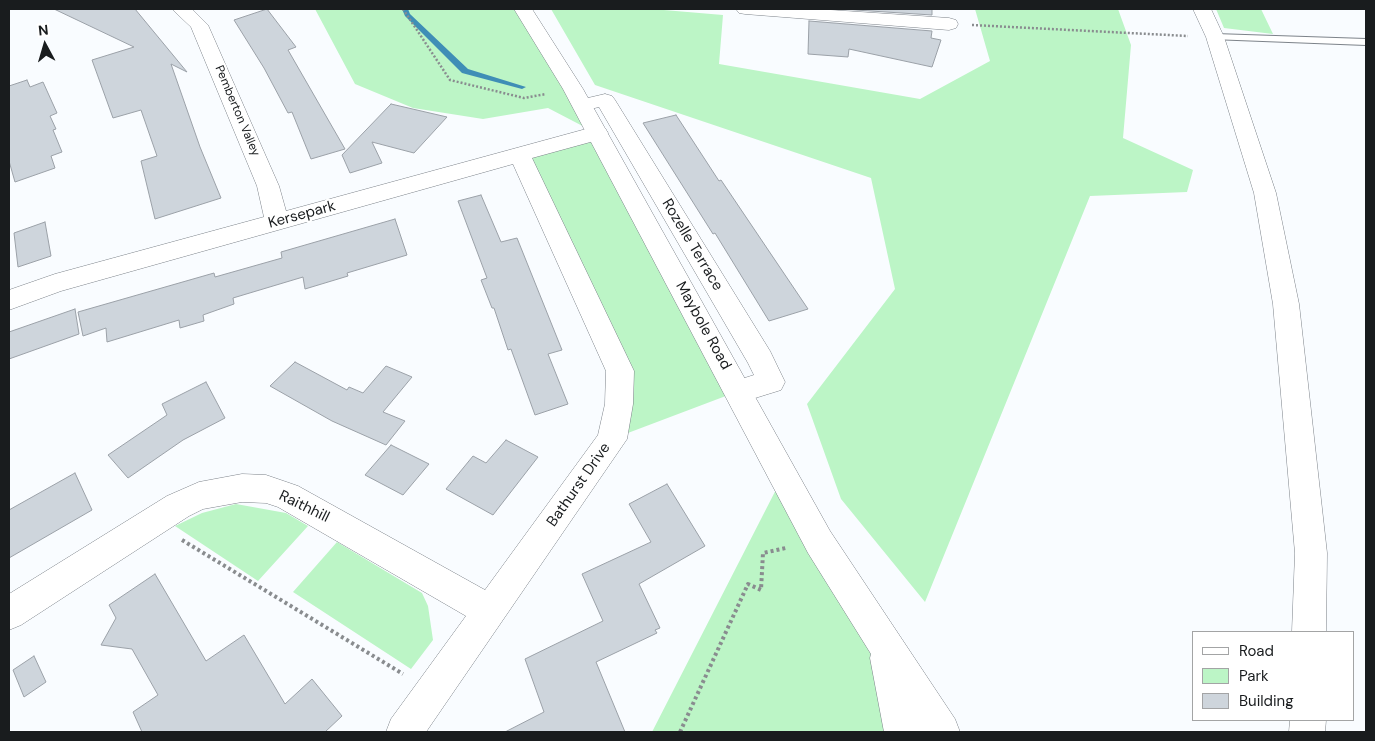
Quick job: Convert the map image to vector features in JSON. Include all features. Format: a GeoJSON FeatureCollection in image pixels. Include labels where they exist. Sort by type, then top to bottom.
{"type":"FeatureCollection","features":[{"type":"Feature","properties":{"kind":"main road","name":"Pemberton Valley"},"geometry":{"type":"LineString","coordinates":[[181,9],[199,25],[213,56],[268,186],[277,222]]}},
{"type":"Feature","properties":{"kind":"main road","name":"Maybole Road"},"geometry":{"type":"LineString","coordinates":[[522,9],[582,105],[820,542],[942,732]]}},
{"type":"Feature","properties":{"kind":"main road"},"geometry":{"type":"LineString","coordinates":[[745,9],[949,24]]}},
{"type":"Feature","properties":{"kind":"main road"},"geometry":{"type":"LineString","coordinates":[[1202,9],[1215,37],[1266,193],[1286,304],[1310,553],[1309,631]]}},
{"type":"Feature","properties":{"kind":"main road","name":"Rozelle Terrace"},"geometry":{"type":"LineString","coordinates":[[582,105],[604,100],[760,359],[771,382],[739,391]]}},
{"type":"Feature","properties":{"kind":"main road","name":"Kersepark"},"geometry":{"type":"LineString","coordinates":[[9,300],[55,283],[597,133]]}},
{"type":"Feature","properties":{"kind":"main road","name":"Bathurst Drive"},"geometry":{"type":"LineString","coordinates":[[404,732],[612,438],[619,404],[620,371],[520,155]]}},
{"type":"Feature","properties":{"kind":"main road","name":"Raithhill"},"geometry":{"type":"LineString","coordinates":[[9,613],[178,506],[199,496],[242,488],[266,489],[287,496],[490,611]]}},
{"type":"Feature","properties":{"kind":"main road","name":"Maybole Road"},"geometry":{"type":"LineString","coordinates":[[884,642],[902,732]]}},
{"type":"Feature","properties":{"kind":"lane"},"geometry":{"type":"LineString","coordinates":[[1215,37],[1366,42]]}},
{"type":"Feature","properties":{"kind":"path"},"geometry":{"type":"LineString","coordinates":[[403,9],[450,80],[524,98]]}},
{"type":"Feature","properties":{"kind":"path"},"geometry":{"type":"LineString","coordinates":[[949,24],[1215,37]]}},
{"type":"Feature","properties":{"kind":"path"},"geometry":{"type":"LineString","coordinates":[[174,536],[406,676]]}},
{"type":"Feature","properties":{"kind":"path"},"geometry":{"type":"LineString","coordinates":[[680,732],[748,584],[761,590],[763,553],[820,542]]}},
{"type":"Feature","properties":{"kind":"green space"},"geometry":{"type":"Polygon","coordinates":[[[315,9],[523,9],[573,89],[739,391],[612,439],[619,404],[520,155],[596,133],[548,108],[483,119],[413,108],[355,84],[315,9]]]}},
{"type":"Feature","properties":{"kind":"green space"},"geometry":{"type":"Polygon","coordinates":[[[551,9],[652,9],[723,15],[719,64],[920,99],[990,61],[975,9],[1118,9],[1131,45],[1123,138],[1193,170],[1187,192],[1090,196],[925,602],[841,499],[807,404],[895,289],[871,178],[595,85],[551,9]]]}},
{"type":"Feature","properties":{"kind":"green space"},"geometry":{"type":"Polygon","coordinates":[[[1216,9],[1261,9],[1273,34],[1224,28],[1216,9]]]}},
{"type":"Feature","properties":{"kind":"green space"},"geometry":{"type":"Polygon","coordinates":[[[783,476],[884,642],[885,732],[652,732],[783,476]]]}},
{"type":"Feature","properties":{"kind":"green space"},"geometry":{"type":"Polygon","coordinates":[[[236,504],[286,513],[308,526],[258,581],[175,526],[202,513],[236,504]]]}},
{"type":"Feature","properties":{"kind":"green space"},"geometry":{"type":"Polygon","coordinates":[[[337,542],[422,593],[428,606],[433,640],[411,669],[293,592],[337,542]]]}},
{"type":"Feature","properties":{"kind":"building"},"geometry":{"type":"Polygon","coordinates":[[[54,9],[135,9],[187,72],[171,64],[200,147],[221,198],[155,219],[141,161],[157,156],[141,110],[113,118],[92,60],[134,47],[54,9]]]}},
{"type":"Feature","properties":{"kind":"building"},"geometry":{"type":"Polygon","coordinates":[[[267,9],[296,47],[288,50],[345,149],[311,159],[292,112],[288,113],[264,68],[234,20],[267,9]]]}},
{"type":"Feature","properties":{"kind":"building"},"geometry":{"type":"Polygon","coordinates":[[[840,9],[932,9],[932,15],[840,9]]]}},
{"type":"Feature","properties":{"kind":"building"},"geometry":{"type":"Polygon","coordinates":[[[809,21],[932,31],[931,38],[941,40],[932,67],[849,49],[848,57],[808,54],[809,21]]]}},
{"type":"Feature","properties":{"kind":"building"},"geometry":{"type":"Polygon","coordinates":[[[27,80],[30,87],[43,82],[57,113],[50,116],[56,129],[53,130],[62,152],[51,156],[55,168],[15,182],[9,161],[9,86],[27,80]]]}},
{"type":"Feature","properties":{"kind":"building"},"geometry":{"type":"Polygon","coordinates":[[[391,104],[447,117],[414,153],[372,142],[382,163],[350,173],[342,155],[391,104]]]}},
{"type":"Feature","properties":{"kind":"building"},"geometry":{"type":"Polygon","coordinates":[[[676,115],[719,181],[721,180],[808,309],[769,321],[715,233],[713,234],[643,123],[676,115]]]}},
{"type":"Feature","properties":{"kind":"building"},"geometry":{"type":"Polygon","coordinates":[[[481,195],[501,242],[517,238],[562,350],[548,354],[568,404],[535,415],[511,349],[508,350],[494,308],[492,308],[481,280],[487,278],[458,201],[481,195]]]}},
{"type":"Feature","properties":{"kind":"building"},"geometry":{"type":"Polygon","coordinates":[[[395,219],[407,255],[347,273],[348,276],[305,289],[303,277],[233,298],[234,304],[203,315],[204,321],[180,328],[179,320],[107,342],[106,328],[83,336],[78,312],[214,273],[215,277],[282,258],[281,252],[395,219]]]}},
{"type":"Feature","properties":{"kind":"building"},"geometry":{"type":"Polygon","coordinates":[[[45,222],[51,256],[18,267],[14,233],[45,222]]]}},
{"type":"Feature","properties":{"kind":"building"},"geometry":{"type":"Polygon","coordinates":[[[75,309],[79,334],[9,359],[9,332],[75,309]]]}},
{"type":"Feature","properties":{"kind":"building"},"geometry":{"type":"Polygon","coordinates":[[[295,362],[347,390],[349,387],[363,393],[386,366],[412,377],[383,412],[405,421],[386,445],[332,421],[270,386],[295,362]]]}},
{"type":"Feature","properties":{"kind":"building"},"geometry":{"type":"Polygon","coordinates":[[[206,382],[225,418],[183,440],[128,478],[108,455],[167,415],[162,404],[206,382]]]}},
{"type":"Feature","properties":{"kind":"building"},"geometry":{"type":"Polygon","coordinates":[[[506,440],[538,457],[493,515],[446,489],[473,456],[486,463],[506,440]]]}},
{"type":"Feature","properties":{"kind":"building"},"geometry":{"type":"Polygon","coordinates":[[[391,445],[429,464],[403,495],[365,475],[391,445]]]}},
{"type":"Feature","properties":{"kind":"building"},"geometry":{"type":"Polygon","coordinates":[[[75,473],[92,510],[9,558],[9,510],[75,473]]]}},
{"type":"Feature","properties":{"kind":"building"},"geometry":{"type":"Polygon","coordinates":[[[667,484],[705,546],[639,584],[660,628],[655,630],[657,633],[596,662],[625,732],[505,732],[544,712],[525,659],[603,621],[582,574],[651,542],[629,504],[667,484]]]}},
{"type":"Feature","properties":{"kind":"building"},"geometry":{"type":"Polygon","coordinates":[[[155,574],[206,661],[244,635],[285,704],[312,679],[342,716],[325,732],[142,732],[133,712],[158,695],[132,649],[101,645],[116,618],[109,605],[155,574]]]}},
{"type":"Feature","properties":{"kind":"building"},"geometry":{"type":"Polygon","coordinates":[[[34,656],[46,682],[24,697],[13,670],[34,656]]]}},
{"type":"Feature","properties":{"kind":"waterway"},"geometry":{"type":"LineString","coordinates":[[405,9],[407,15],[465,71],[522,87]]}}]}
